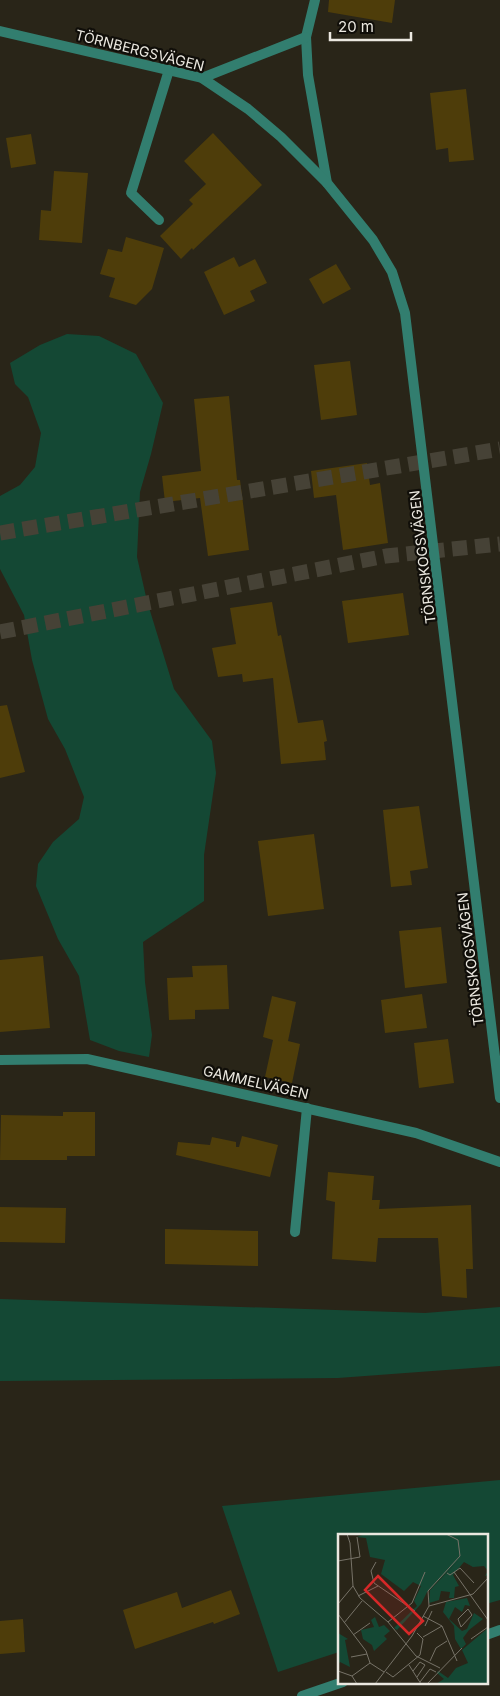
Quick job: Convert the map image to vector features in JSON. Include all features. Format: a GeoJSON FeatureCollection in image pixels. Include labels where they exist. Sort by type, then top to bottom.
{"type":"FeatureCollection","features":[{"type":"Feature","properties":{"kind":"street","name":"TÖRNSKOGSVÄGEN"},"geometry":{"type":"LineString","coordinates":[[315,0],[306,37],[308,75],[327,184],[373,240],[392,272],[405,313],[500,1098]]}},
{"type":"Feature","properties":{"kind":"street","name":"TÖRNBERGSVÄGEN"},"geometry":{"type":"LineString","coordinates":[[0,31],[202,78],[248,108],[281,137],[327,184]]}},
{"type":"Feature","properties":{"kind":"street"},"geometry":{"type":"LineString","coordinates":[[202,78],[306,37]]}},
{"type":"Feature","properties":{"kind":"street"},"geometry":{"type":"LineString","coordinates":[[160,220],[131,193],[169,70]]}},
{"type":"Feature","properties":{"kind":"street","name":"GAMMELVÄGEN"},"geometry":{"type":"LineString","coordinates":[[0,1060],[87,1059],[416,1133],[500,1162]]}},
{"type":"Feature","properties":{"kind":"street"},"geometry":{"type":"LineString","coordinates":[[295,1232],[308,1108]]}},
{"type":"Feature","properties":{"kind":"street"},"geometry":{"type":"LineString","coordinates":[[488,1634],[500,1630]]}},
{"type":"Feature","properties":{"kind":"street"},"geometry":{"type":"LineString","coordinates":[[302,1696],[338,1684]]}},
{"type":"Feature","properties":{"kind":"green space"},"geometry":{"type":"Polygon","coordinates":[[[67,334],[99,336],[136,354],[163,403],[140,492],[137,557],[147,601],[174,689],[212,741],[216,773],[204,855],[204,901],[143,942],[145,982],[152,1035],[149,1057],[119,1051],[90,1040],[79,976],[58,939],[36,886],[38,864],[53,842],[79,819],[84,797],[65,749],[48,719],[32,660],[24,615],[0,569],[0,496],[20,485],[35,467],[41,433],[28,397],[15,384],[10,363],[40,345],[67,334]]]}},
{"type":"Feature","properties":{"kind":"green space"},"geometry":{"type":"Polygon","coordinates":[[[0,1299],[425,1313],[500,1307],[500,1366],[338,1378],[0,1381],[0,1299]]]}},
{"type":"Feature","properties":{"kind":"green space"},"geometry":{"type":"Polygon","coordinates":[[[500,1480],[500,1600],[488,1603],[488,1534],[338,1534],[338,1652],[278,1672],[222,1506],[500,1480]]]}},
{"type":"Feature","properties":{"kind":"building"},"geometry":{"type":"Polygon","coordinates":[[[329,0],[395,0],[392,23],[328,12],[329,0]]]}},
{"type":"Feature","properties":{"kind":"building"},"geometry":{"type":"Polygon","coordinates":[[[466,89],[474,160],[449,162],[448,148],[436,150],[430,93],[466,89]]]}},
{"type":"Feature","properties":{"kind":"building"},"geometry":{"type":"Polygon","coordinates":[[[213,133],[262,185],[181,259],[160,236],[193,204],[189,200],[206,184],[184,161],[213,133]]]}},
{"type":"Feature","properties":{"kind":"building"},"geometry":{"type":"Polygon","coordinates":[[[31,134],[36,164],[11,168],[6,138],[31,134]]]}},
{"type":"Feature","properties":{"kind":"building"},"geometry":{"type":"Polygon","coordinates":[[[54,171],[88,173],[82,243],[39,240],[41,210],[51,211],[54,171]]]}},
{"type":"Feature","properties":{"kind":"building"},"geometry":{"type":"Polygon","coordinates":[[[126,237],[164,248],[152,289],[136,305],[109,297],[115,278],[100,274],[108,249],[122,252],[126,237]]]}},
{"type":"Feature","properties":{"kind":"building"},"geometry":{"type":"Polygon","coordinates":[[[234,257],[239,267],[255,259],[267,283],[250,291],[255,301],[224,315],[204,272],[234,257]]]}},
{"type":"Feature","properties":{"kind":"building"},"geometry":{"type":"Polygon","coordinates":[[[336,264],[351,289],[323,304],[309,279],[336,264]]]}},
{"type":"Feature","properties":{"kind":"building"},"geometry":{"type":"Polygon","coordinates":[[[350,361],[357,415],[321,420],[314,365],[350,361]]]}},
{"type":"Feature","properties":{"kind":"building"},"geometry":{"type":"Polygon","coordinates":[[[229,396],[237,480],[240,480],[249,550],[208,556],[200,498],[165,502],[162,476],[201,471],[194,399],[229,396]]]}},
{"type":"Feature","properties":{"kind":"building"},"geometry":{"type":"Polygon","coordinates":[[[367,463],[370,485],[380,483],[388,543],[343,550],[336,495],[314,498],[311,471],[367,463]]]}},
{"type":"Feature","properties":{"kind":"building"},"geometry":{"type":"Polygon","coordinates":[[[403,593],[409,635],[348,643],[342,601],[403,593]]]}},
{"type":"Feature","properties":{"kind":"building"},"geometry":{"type":"Polygon","coordinates":[[[272,602],[278,636],[281,635],[298,723],[323,720],[327,741],[324,742],[326,760],[281,764],[273,678],[243,682],[242,674],[218,677],[212,648],[236,644],[230,608],[272,602]]]}},
{"type":"Feature","properties":{"kind":"building"},"geometry":{"type":"Polygon","coordinates":[[[7,705],[25,772],[0,778],[0,706],[7,705]]]}},
{"type":"Feature","properties":{"kind":"building"},"geometry":{"type":"Polygon","coordinates":[[[419,806],[428,868],[410,871],[412,885],[391,887],[383,810],[419,806]]]}},
{"type":"Feature","properties":{"kind":"building"},"geometry":{"type":"Polygon","coordinates":[[[314,834],[324,909],[268,916],[258,841],[314,834]]]}},
{"type":"Feature","properties":{"kind":"building"},"geometry":{"type":"Polygon","coordinates":[[[441,927],[447,983],[405,988],[399,931],[441,927]]]}},
{"type":"Feature","properties":{"kind":"building"},"geometry":{"type":"Polygon","coordinates":[[[43,956],[50,1028],[0,1032],[0,960],[43,956]]]}},
{"type":"Feature","properties":{"kind":"building"},"geometry":{"type":"Polygon","coordinates":[[[227,965],[229,1009],[195,1010],[195,1019],[169,1020],[167,978],[193,977],[192,966],[227,965]]]}},
{"type":"Feature","properties":{"kind":"building"},"geometry":{"type":"Polygon","coordinates":[[[422,994],[427,1028],[385,1033],[381,1000],[422,994]]]}},
{"type":"Feature","properties":{"kind":"building"},"geometry":{"type":"Polygon","coordinates":[[[272,996],[296,1002],[288,1041],[300,1044],[292,1083],[265,1077],[273,1040],[263,1037],[272,996]]]}},
{"type":"Feature","properties":{"kind":"building"},"geometry":{"type":"Polygon","coordinates":[[[448,1039],[454,1083],[419,1088],[414,1043],[448,1039]]]}},
{"type":"Feature","properties":{"kind":"building"},"geometry":{"type":"Polygon","coordinates":[[[63,1112],[95,1112],[95,1156],[67,1156],[67,1160],[0,1160],[1,1115],[63,1116],[63,1112]]]}},
{"type":"Feature","properties":{"kind":"building"},"geometry":{"type":"Polygon","coordinates":[[[242,1136],[278,1145],[270,1177],[176,1155],[178,1142],[210,1145],[212,1137],[236,1142],[236,1147],[239,1147],[242,1136]]]}},
{"type":"Feature","properties":{"kind":"building"},"geometry":{"type":"Polygon","coordinates":[[[328,1172],[374,1176],[372,1200],[380,1200],[379,1209],[471,1205],[473,1269],[466,1269],[467,1298],[442,1296],[438,1238],[378,1238],[376,1262],[332,1259],[335,1202],[326,1200],[328,1172]]]}},
{"type":"Feature","properties":{"kind":"building"},"geometry":{"type":"Polygon","coordinates":[[[0,1207],[66,1208],[65,1243],[0,1242],[0,1207]]]}},
{"type":"Feature","properties":{"kind":"building"},"geometry":{"type":"Polygon","coordinates":[[[165,1229],[258,1231],[258,1266],[165,1264],[165,1229]]]}},
{"type":"Feature","properties":{"kind":"building"},"geometry":{"type":"Polygon","coordinates":[[[231,1590],[240,1614],[135,1649],[123,1610],[177,1592],[182,1608],[231,1590]]]}},
{"type":"Feature","properties":{"kind":"building"},"geometry":{"type":"Polygon","coordinates":[[[23,1619],[25,1652],[0,1654],[0,1621],[23,1619]]]}},
{"type":"Feature","properties":{"kind":"tunnel"},"geometry":{"type":"LineString","coordinates":[[0,533],[500,449]]}},
{"type":"Feature","properties":{"kind":"tunnel"},"geometry":{"type":"LineString","coordinates":[[0,632],[386,556],[500,544]]}}]}
